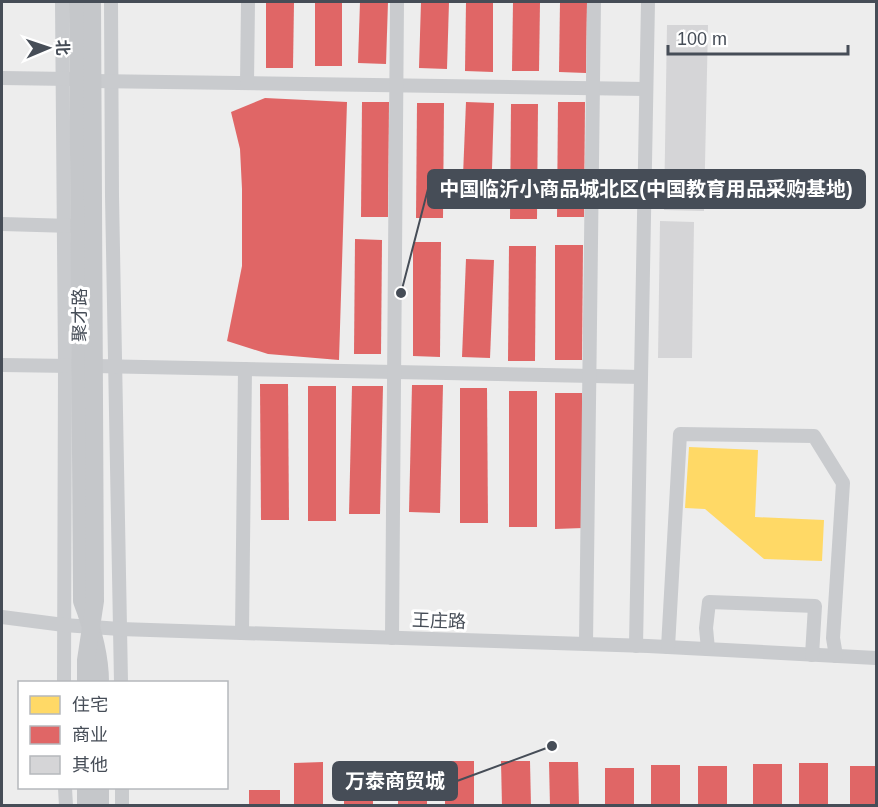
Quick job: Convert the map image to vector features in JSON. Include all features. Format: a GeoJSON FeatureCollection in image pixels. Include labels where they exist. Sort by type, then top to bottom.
{"type":"FeatureCollection","features":[{"type":"Feature","properties":{"kind":"main road","name":"聚才路"},"geometry":{"type":"LineString","coordinates":[[78,2],[82,601],[92,626],[100,664],[100,681]]}},
{"type":"Feature","properties":{"kind":"main road","name":"聚才路"},"geometry":{"type":"LineString","coordinates":[[80,366],[72,226],[78,80],[92,2]]}},
{"type":"Feature","properties":{"kind":"main road","name":"聚才路"},"geometry":{"type":"LineString","coordinates":[[86,681],[86,660],[92,626]]}},
{"type":"Feature","properties":{"kind":"main road"},"geometry":{"type":"LineString","coordinates":[[86,789],[86,806]]}},
{"type":"Feature","properties":{"kind":"main road"},"geometry":{"type":"LineString","coordinates":[[100,789],[100,806]]}},
{"type":"Feature","properties":{"kind":"street"},"geometry":{"type":"LineString","coordinates":[[62,2],[78,80]]}},
{"type":"Feature","properties":{"kind":"street"},"geometry":{"type":"LineString","coordinates":[[111,2],[114,367],[121,681]]}},
{"type":"Feature","properties":{"kind":"street"},"geometry":{"type":"LineString","coordinates":[[247,83],[248,2]]}},
{"type":"Feature","properties":{"kind":"street"},"geometry":{"type":"LineString","coordinates":[[392,638],[397,2]]}},
{"type":"Feature","properties":{"kind":"street"},"geometry":{"type":"LineString","coordinates":[[586,644],[594,2]]}},
{"type":"Feature","properties":{"kind":"street"},"geometry":{"type":"LineString","coordinates":[[636,646],[648,2]]}},
{"type":"Feature","properties":{"kind":"street"},"geometry":{"type":"LineString","coordinates":[[2,78],[646,89]]}},
{"type":"Feature","properties":{"kind":"street"},"geometry":{"type":"LineString","coordinates":[[2,224],[72,226]]}},
{"type":"Feature","properties":{"kind":"street"},"geometry":{"type":"LineString","coordinates":[[2,365],[641,376]]}},
{"type":"Feature","properties":{"kind":"street"},"geometry":{"type":"LineString","coordinates":[[64,681],[64,625],[80,366]]}},
{"type":"Feature","properties":{"kind":"street"},"geometry":{"type":"LineString","coordinates":[[242,633],[245,369]]}},
{"type":"Feature","properties":{"kind":"street"},"geometry":{"type":"LineString","coordinates":[[668,647],[680,434],[814,436],[843,483],[833,638],[836,656]]}},
{"type":"Feature","properties":{"kind":"street"},"geometry":{"type":"LineString","coordinates":[[708,649],[706,628],[709,602],[815,606],[812,655]]}},
{"type":"Feature","properties":{"kind":"street","name":"王庄路"},"geometry":{"type":"LineString","coordinates":[[2,617],[120,629],[668,647],[876,658]]}},
{"type":"Feature","properties":{"kind":"street"},"geometry":{"type":"LineString","coordinates":[[65,789],[66,806]]}},
{"type":"Feature","properties":{"kind":"street"},"geometry":{"type":"LineString","coordinates":[[122,789],[122,806]]}},
{"type":"Feature","properties":{"kind":"building: 住宅"},"geometry":{"type":"Polygon","coordinates":[[[689,447],[758,450],[755,517],[824,520],[822,561],[764,559],[705,509],[685,508],[689,447]]]}},
{"type":"Feature","properties":{"kind":"building: 商业"},"geometry":{"type":"Polygon","coordinates":[[[266,2],[294,2],[293,68],[266,68],[266,2]]]}},
{"type":"Feature","properties":{"kind":"building: 商业"},"geometry":{"type":"Polygon","coordinates":[[[315,2],[342,2],[342,66],[315,66],[315,2]]]}},
{"type":"Feature","properties":{"kind":"building: 商业"},"geometry":{"type":"Polygon","coordinates":[[[360,2],[388,2],[386,64],[358,63],[360,2]]]}},
{"type":"Feature","properties":{"kind":"building: 商业"},"geometry":{"type":"Polygon","coordinates":[[[421,2],[449,2],[447,69],[419,68],[421,2]]]}},
{"type":"Feature","properties":{"kind":"building: 商业"},"geometry":{"type":"Polygon","coordinates":[[[466,2],[493,2],[493,72],[465,71],[466,2]]]}},
{"type":"Feature","properties":{"kind":"building: 商业"},"geometry":{"type":"Polygon","coordinates":[[[513,2],[540,2],[539,71],[512,71],[513,2]]]}},
{"type":"Feature","properties":{"kind":"building: 商业"},"geometry":{"type":"Polygon","coordinates":[[[560,2],[587,2],[586,73],[559,72],[560,2]]]}},
{"type":"Feature","properties":{"kind":"building: 商业"},"geometry":{"type":"Polygon","coordinates":[[[265,98],[347,102],[339,360],[268,354],[227,341],[242,266],[240,149],[231,112],[265,98]]]}},
{"type":"Feature","properties":{"kind":"building: 商业"},"geometry":{"type":"Polygon","coordinates":[[[362,102],[389,102],[388,217],[361,217],[362,102]]]}},
{"type":"Feature","properties":{"kind":"building: 商业"},"geometry":{"type":"Polygon","coordinates":[[[466,102],[494,103],[491,201],[462,200],[466,102]]]}},
{"type":"Feature","properties":{"kind":"building: 商业"},"geometry":{"type":"Polygon","coordinates":[[[558,102],[585,102],[584,217],[557,217],[558,102]]]}},
{"type":"Feature","properties":{"kind":"building: 商业"},"geometry":{"type":"Polygon","coordinates":[[[417,103],[444,103],[443,218],[416,218],[417,103]]]}},
{"type":"Feature","properties":{"kind":"building: 商业"},"geometry":{"type":"Polygon","coordinates":[[[511,104],[538,104],[537,219],[510,219],[511,104]]]}},
{"type":"Feature","properties":{"kind":"building: 商业"},"geometry":{"type":"Polygon","coordinates":[[[355,239],[382,240],[381,354],[354,354],[355,239]]]}},
{"type":"Feature","properties":{"kind":"building: 商业"},"geometry":{"type":"Polygon","coordinates":[[[413,242],[441,242],[440,357],[413,356],[413,242]]]}},
{"type":"Feature","properties":{"kind":"building: 商业"},"geometry":{"type":"Polygon","coordinates":[[[555,245],[583,245],[582,360],[555,360],[555,245]]]}},
{"type":"Feature","properties":{"kind":"building: 商业"},"geometry":{"type":"Polygon","coordinates":[[[509,246],[536,246],[535,361],[508,361],[509,246]]]}},
{"type":"Feature","properties":{"kind":"building: 商业"},"geometry":{"type":"Polygon","coordinates":[[[466,259],[494,260],[490,358],[462,357],[466,259]]]}},
{"type":"Feature","properties":{"kind":"building: 商业"},"geometry":{"type":"Polygon","coordinates":[[[260,384],[288,384],[289,520],[261,520],[260,384]]]}},
{"type":"Feature","properties":{"kind":"building: 商业"},"geometry":{"type":"Polygon","coordinates":[[[412,385],[443,385],[440,513],[409,512],[412,385]]]}},
{"type":"Feature","properties":{"kind":"building: 商业"},"geometry":{"type":"Polygon","coordinates":[[[308,386],[336,386],[336,521],[308,521],[308,386]]]}},
{"type":"Feature","properties":{"kind":"building: 商业"},"geometry":{"type":"Polygon","coordinates":[[[352,386],[383,386],[380,514],[349,514],[352,386]]]}},
{"type":"Feature","properties":{"kind":"building: 商业"},"geometry":{"type":"Polygon","coordinates":[[[460,388],[487,388],[488,523],[460,523],[460,388]]]}},
{"type":"Feature","properties":{"kind":"building: 商业"},"geometry":{"type":"Polygon","coordinates":[[[509,391],[537,391],[537,527],[509,527],[509,391]]]}},
{"type":"Feature","properties":{"kind":"building: 商业"},"geometry":{"type":"Polygon","coordinates":[[[555,393],[582,393],[583,528],[555,529],[555,393]]]}},
{"type":"Feature","properties":{"kind":"building: 商业"},"geometry":{"type":"Polygon","coordinates":[[[445,761],[474,761],[474,806],[445,806],[445,761]]]}},
{"type":"Feature","properties":{"kind":"building: 商业"},"geometry":{"type":"Polygon","coordinates":[[[501,761],[530,761],[531,806],[502,806],[501,761]]]}},
{"type":"Feature","properties":{"kind":"building: 商业"},"geometry":{"type":"Polygon","coordinates":[[[323,762],[323,806],[294,806],[294,763],[323,762]]]}},
{"type":"Feature","properties":{"kind":"building: 商业"},"geometry":{"type":"Polygon","coordinates":[[[398,762],[427,762],[427,806],[398,806],[398,762]]]}},
{"type":"Feature","properties":{"kind":"building: 商业"},"geometry":{"type":"Polygon","coordinates":[[[549,762],[578,762],[579,806],[550,806],[549,762]]]}},
{"type":"Feature","properties":{"kind":"building: 商业"},"geometry":{"type":"Polygon","coordinates":[[[799,763],[828,763],[828,806],[799,806],[799,763]]]}},
{"type":"Feature","properties":{"kind":"building: 商业"},"geometry":{"type":"Polygon","coordinates":[[[344,764],[373,764],[373,806],[344,806],[344,764]]]}},
{"type":"Feature","properties":{"kind":"building: 商业"},"geometry":{"type":"Polygon","coordinates":[[[753,764],[782,764],[782,806],[753,806],[753,764]]]}},
{"type":"Feature","properties":{"kind":"building: 商业"},"geometry":{"type":"Polygon","coordinates":[[[651,765],[680,765],[680,806],[651,806],[651,765]]]}},
{"type":"Feature","properties":{"kind":"building: 商业"},"geometry":{"type":"Polygon","coordinates":[[[698,766],[727,766],[727,806],[698,806],[698,766]]]}},
{"type":"Feature","properties":{"kind":"building: 商业"},"geometry":{"type":"Polygon","coordinates":[[[850,766],[876,766],[876,806],[850,806],[850,766]]]}},
{"type":"Feature","properties":{"kind":"building: 商业"},"geometry":{"type":"Polygon","coordinates":[[[605,768],[634,768],[634,806],[605,806],[605,768]]]}},
{"type":"Feature","properties":{"kind":"building: 商业"},"geometry":{"type":"Polygon","coordinates":[[[249,790],[280,790],[280,806],[249,806],[249,790]]]}},
{"type":"Feature","properties":{"kind":"building: 其他"},"geometry":{"type":"Polygon","coordinates":[[[667,25],[708,25],[704,211],[664,210],[667,25]]]}},
{"type":"Feature","properties":{"kind":"building: 其他"},"geometry":{"type":"Polygon","coordinates":[[[660,221],[694,222],[692,358],[658,358],[660,221]]]}},
{"type":"Feature","properties":{"kind":"place","name":"中国临沂小商品城北区(中国教育用品采购基地)"},"geometry":{"type":"Point","coordinates":[401,293]}},
{"type":"Feature","properties":{"kind":"place","name":"万泰商贸城"},"geometry":{"type":"Point","coordinates":[552,746]}}]}
